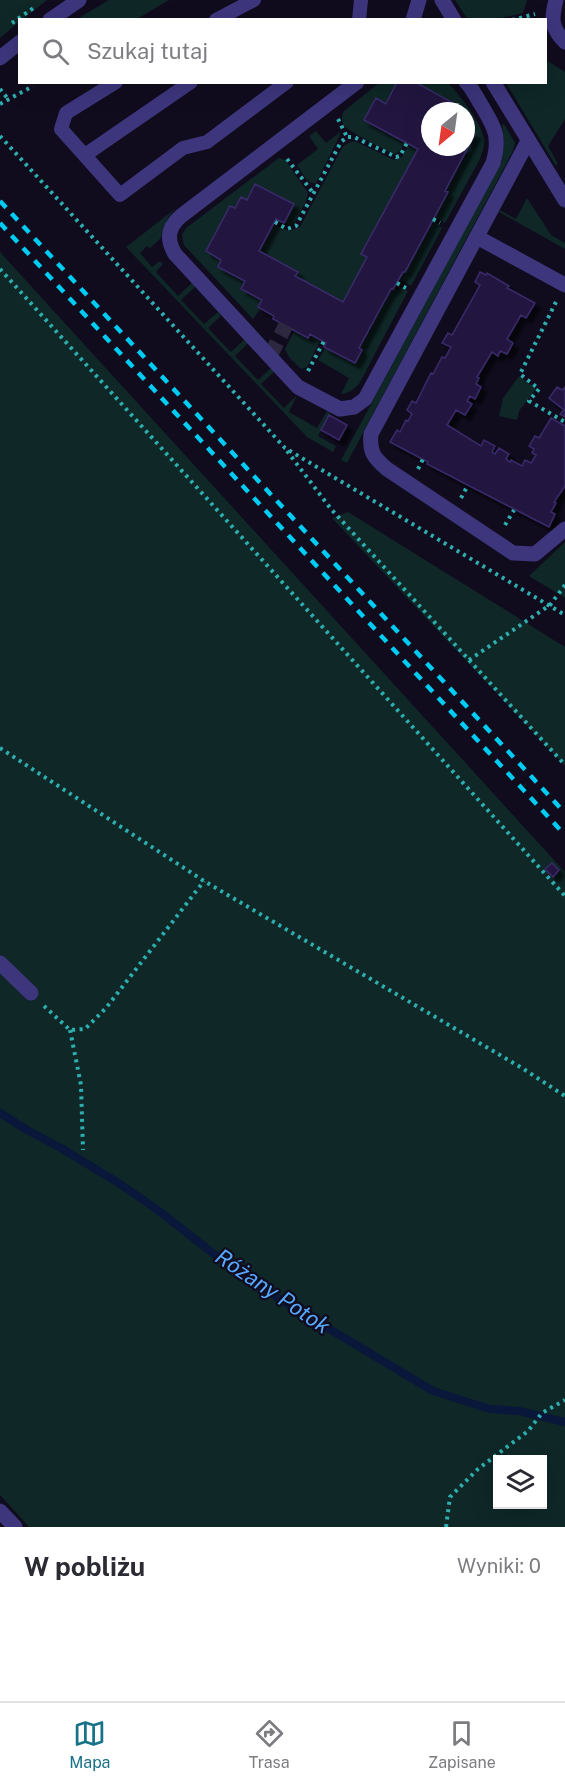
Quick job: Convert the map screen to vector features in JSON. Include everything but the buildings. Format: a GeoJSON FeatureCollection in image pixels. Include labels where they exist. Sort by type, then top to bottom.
{"type":"FeatureCollection","features":[{"type":"Feature","properties":{"kind":"street"},"geometry":{"type":"LineString","coordinates":[[53,18],[78,0]]}},
{"type":"Feature","properties":{"kind":"street"},"geometry":{"type":"LineString","coordinates":[[414,18],[419,0]]}},
{"type":"Feature","properties":{"kind":"street"},"geometry":{"type":"LineString","coordinates":[[442,0],[453,18]]}},
{"type":"Feature","properties":{"kind":"street"},"geometry":{"type":"LineString","coordinates":[[556,0],[552,16],[556,33],[565,42]]}},
{"type":"Feature","properties":{"kind":"street"},"geometry":{"type":"LineString","coordinates":[[0,58],[18,44]]}},
{"type":"Feature","properties":{"kind":"street"},"geometry":{"type":"LineString","coordinates":[[354,84],[181,216],[170,229],[169,238],[175,254],[298,387],[340,409],[354,408],[365,399],[493,163],[497,137],[494,124],[467,84]]}},
{"type":"Feature","properties":{"kind":"street"},"geometry":{"type":"LineString","coordinates":[[494,84],[528,141],[563,188]]}},
{"type":"Feature","properties":{"kind":"street"},"geometry":{"type":"LineString","coordinates":[[528,141],[371,434],[370,444],[375,459],[387,469],[513,553],[535,554],[565,529]]}},
{"type":"Feature","properties":{"kind":"street"},"geometry":{"type":"LineString","coordinates":[[477,237],[565,285]]}},
{"type":"Feature","properties":{"kind":"street"},"geometry":{"type":"LineString","coordinates":[[0,963],[31,993]]}},
{"type":"Feature","properties":{"kind":"street"},"geometry":{"type":"LineString","coordinates":[[0,1511],[15,1527]]}},
{"type":"Feature","properties":{"kind":"lane"},"geometry":{"type":"LineString","coordinates":[[220,18],[254,0]]}},
{"type":"Feature","properties":{"kind":"lane"},"geometry":{"type":"LineString","coordinates":[[359,18],[361,0]]}},
{"type":"Feature","properties":{"kind":"lane"},"geometry":{"type":"LineString","coordinates":[[113,84],[66,113],[61,129],[120,195],[183,148],[207,142],[284,84]]}},
{"type":"Feature","properties":{"kind":"lane"},"geometry":{"type":"LineString","coordinates":[[85,155],[188,84]]}},
{"type":"Feature","properties":{"kind":"lane"},"geometry":{"type":"LineString","coordinates":[[264,84],[271,94]]}},
{"type":"Feature","properties":{"kind":"path"},"geometry":{"type":"LineString","coordinates":[[19,18],[36,6]]}},
{"type":"Feature","properties":{"kind":"path"},"geometry":{"type":"LineString","coordinates":[[9,25],[18,19]]}},
{"type":"Feature","properties":{"kind":"path"},"geometry":{"type":"LineString","coordinates":[[0,104],[33,86]]}},
{"type":"Feature","properties":{"kind":"path"},"geometry":{"type":"LineString","coordinates":[[0,89],[8,99]]}},
{"type":"Feature","properties":{"kind":"path"},"geometry":{"type":"LineString","coordinates":[[335,113],[347,137]]}},
{"type":"Feature","properties":{"kind":"path"},"geometry":{"type":"LineString","coordinates":[[0,136],[285,448],[331,509],[565,765]]}},
{"type":"Feature","properties":{"kind":"path"},"geometry":{"type":"LineString","coordinates":[[274,222],[287,229],[296,226],[331,166],[341,142],[347,137],[354,137],[396,157],[400,156],[407,143]]}},
{"type":"Feature","properties":{"kind":"path"},"geometry":{"type":"LineString","coordinates":[[282,152],[314,194]]}},
{"type":"Feature","properties":{"kind":"path"},"geometry":{"type":"LineString","coordinates":[[0,268],[565,896]]}},
{"type":"Feature","properties":{"kind":"path"},"geometry":{"type":"LineString","coordinates":[[565,285],[520,374],[539,389],[529,402],[565,422]]}},
{"type":"Feature","properties":{"kind":"path"},"geometry":{"type":"LineString","coordinates":[[305,377],[324,341]]}},
{"type":"Feature","properties":{"kind":"path"},"geometry":{"type":"LineString","coordinates":[[285,448],[565,615]]}},
{"type":"Feature","properties":{"kind":"path"},"geometry":{"type":"LineString","coordinates":[[469,660],[550,606],[565,585]]}},
{"type":"Feature","properties":{"kind":"path"},"geometry":{"type":"LineString","coordinates":[[0,748],[204,881],[522,1068],[565,1096]]}},
{"type":"Feature","properties":{"kind":"path"},"geometry":{"type":"LineString","coordinates":[[70,1030],[85,1029],[106,1008],[204,881]]}},
{"type":"Feature","properties":{"kind":"path"},"geometry":{"type":"LineString","coordinates":[[31,993],[70,1030],[81,1085],[82,1150]]}},
{"type":"Feature","properties":{"kind":"path"},"geometry":{"type":"LineString","coordinates":[[446,1527],[450,1497],[478,1469],[528,1431],[542,1413],[565,1400]]}},
{"type":"Feature","properties":{"kind":"green space"},"geometry":{"type":"Polygon","coordinates":[[[0,0],[47,0],[24,18],[18,18],[18,23],[0,38],[0,0]]]}},
{"type":"Feature","properties":{"kind":"green space"},"geometry":{"type":"Polygon","coordinates":[[[109,0],[169,0],[139,18],[79,18],[109,0]]]}},
{"type":"Feature","properties":{"kind":"green space"},"geometry":{"type":"Polygon","coordinates":[[[455,0],[527,0],[523,13],[501,18],[467,18],[455,0]]]}},
{"type":"Feature","properties":{"kind":"green space"},"geometry":{"type":"Polygon","coordinates":[[[547,61],[565,72],[565,119],[548,146],[558,164],[556,166],[507,84],[547,84],[547,61]]]}},
{"type":"Feature","properties":{"kind":"green space"},"geometry":{"type":"Polygon","coordinates":[[[378,84],[396,84],[386,104],[376,98],[405,142],[397,153],[393,154],[346,127],[342,122],[344,111],[378,84]]]}},
{"type":"Feature","properties":{"kind":"green space"},"geometry":{"type":"Polygon","coordinates":[[[417,84],[449,84],[464,101],[451,102],[417,84]]]}},
{"type":"Feature","properties":{"kind":"green space"},"geometry":{"type":"Polygon","coordinates":[[[475,117],[482,133],[484,147],[480,159],[445,223],[434,216],[447,192],[445,191],[463,156],[475,156],[475,117]]]}},
{"type":"Feature","properties":{"kind":"green space"},"geometry":{"type":"Polygon","coordinates":[[[504,124],[515,143],[513,151],[347,463],[341,460],[502,161],[504,143],[502,125],[504,124]]]}},
{"type":"Feature","properties":{"kind":"green space"},"geometry":{"type":"Polygon","coordinates":[[[316,131],[326,143],[340,132],[340,135],[316,183],[313,183],[305,177],[297,165],[318,149],[309,136],[316,131]]]}},
{"type":"Feature","properties":{"kind":"green space"},"geometry":{"type":"Polygon","coordinates":[[[353,141],[394,160],[402,157],[409,144],[418,149],[362,253],[367,257],[343,302],[295,276],[298,272],[259,251],[273,225],[290,231],[300,227],[342,148],[353,141]]]}},
{"type":"Feature","properties":{"kind":"green space"},"geometry":{"type":"Polygon","coordinates":[[[279,158],[285,160],[308,193],[294,224],[284,223],[293,204],[255,184],[247,200],[241,197],[235,208],[230,206],[206,251],[221,260],[218,267],[245,281],[241,289],[262,300],[258,307],[260,309],[253,319],[184,245],[182,235],[186,228],[279,158]]]}},
{"type":"Feature","properties":{"kind":"green space"},"geometry":{"type":"Polygon","coordinates":[[[527,198],[551,235],[565,243],[565,249],[499,212],[500,210],[516,219],[527,198]]]}},
{"type":"Feature","properties":{"kind":"green space"},"geometry":{"type":"Polygon","coordinates":[[[175,209],[163,228],[161,238],[140,253],[152,267],[160,261],[163,264],[156,272],[178,296],[192,283],[195,287],[181,300],[204,324],[218,312],[221,316],[208,328],[231,352],[244,340],[248,343],[235,356],[258,380],[271,368],[275,371],[261,384],[284,408],[297,395],[289,412],[317,428],[327,411],[330,413],[318,436],[336,446],[333,452],[307,437],[126,247],[175,209]]]}},
{"type":"Feature","properties":{"kind":"green space"},"geometry":{"type":"Polygon","coordinates":[[[433,219],[442,228],[411,286],[399,279],[433,219]]]}},
{"type":"Feature","properties":{"kind":"green space"},"geometry":{"type":"Polygon","coordinates":[[[0,252],[565,872],[565,1527],[29,1527],[0,1495],[0,252]]]}},
{"type":"Feature","properties":{"kind":"green space"},"geometry":{"type":"Polygon","coordinates":[[[400,287],[408,291],[359,384],[351,391],[341,394],[349,378],[318,360],[326,347],[355,363],[362,350],[359,348],[391,289],[398,290],[400,287]]]}},
{"type":"Feature","properties":{"kind":"green space"},"geometry":{"type":"Polygon","coordinates":[[[295,330],[308,338],[310,334],[321,339],[307,367],[301,369],[289,357],[285,349],[295,330]]]}},
{"type":"Feature","properties":{"kind":"green space"},"geometry":{"type":"Polygon","coordinates":[[[519,376],[536,389],[519,411],[517,420],[499,416],[503,398],[519,376]]]}},
{"type":"Feature","properties":{"kind":"green space"},"geometry":{"type":"Polygon","coordinates":[[[348,512],[565,647],[565,766],[332,518],[348,512]]]}},
{"type":"Feature","properties":{"kind":"green space"},"geometry":{"type":"Polygon","coordinates":[[[565,542],[565,598],[529,576],[565,542]]]}},
{"type":"Feature","properties":{"kind":"waterway","name":"Różany Potok"},"geometry":{"type":"LineString","coordinates":[[0,1113],[117,1182],[155,1208],[223,1261],[281,1300],[433,1391],[490,1409],[519,1411],[565,1422]]}},
{"type":"Feature","properties":{"kind":"tunnel"},"geometry":{"type":"LineString","coordinates":[[270,356],[286,325]]}},
{"type":"Feature","properties":{"kind":"railway"},"geometry":{"type":"LineString","coordinates":[[0,201],[565,813]]}},
{"type":"Feature","properties":{"kind":"railway"},"geometry":{"type":"LineString","coordinates":[[0,223],[565,835]]}}]}
